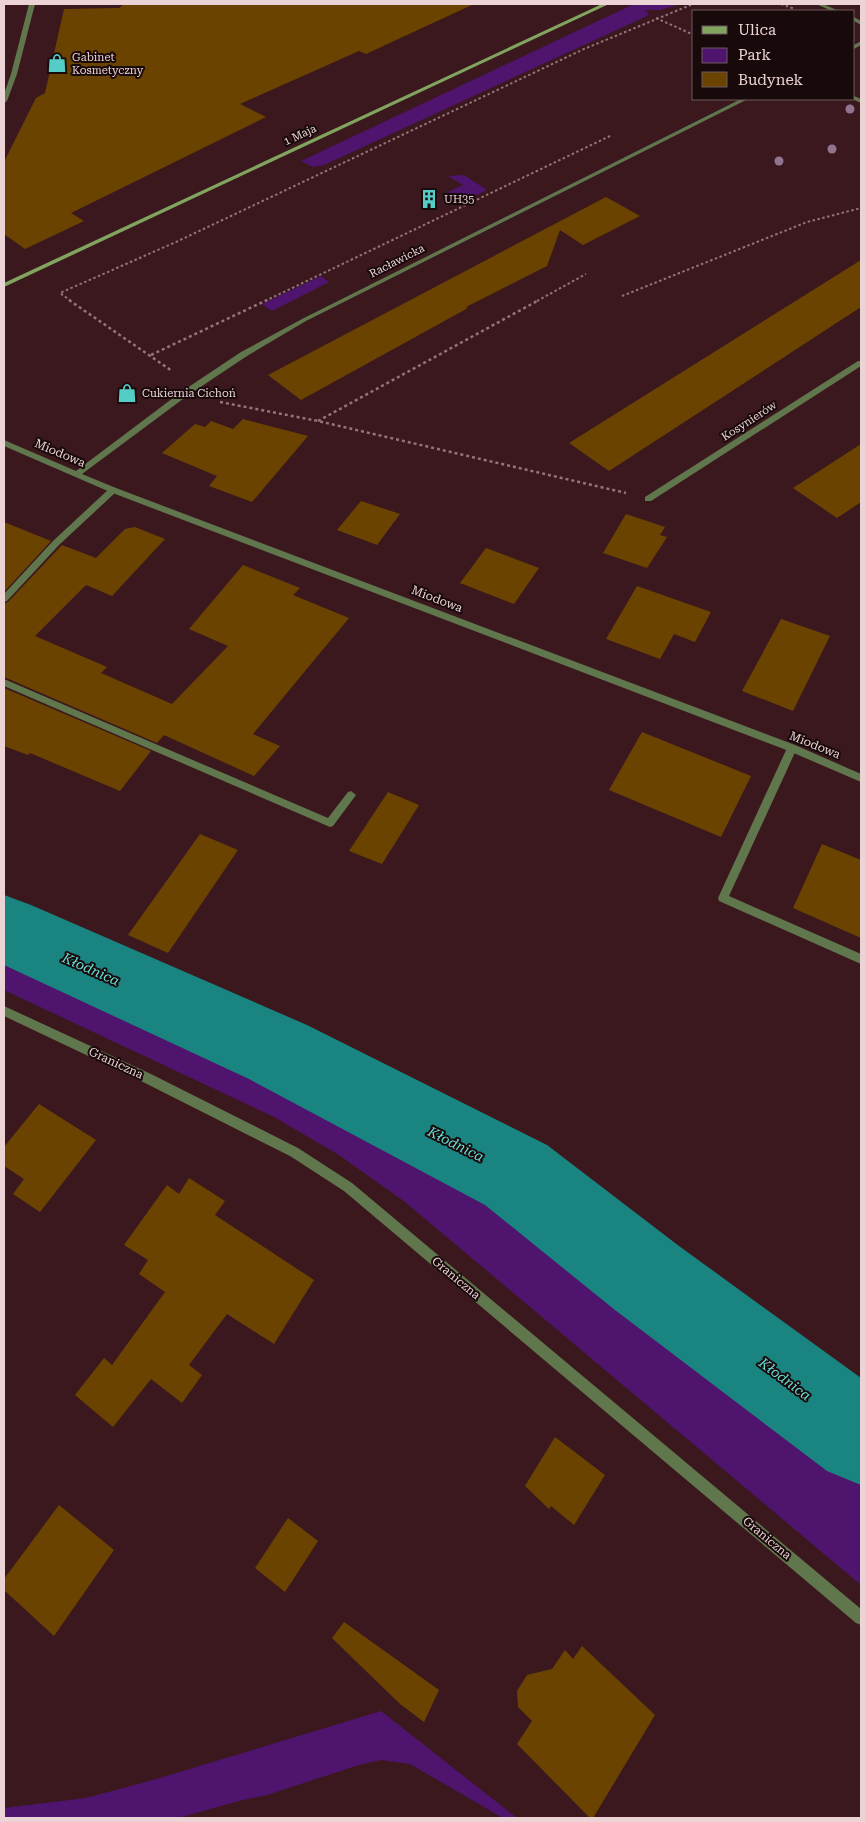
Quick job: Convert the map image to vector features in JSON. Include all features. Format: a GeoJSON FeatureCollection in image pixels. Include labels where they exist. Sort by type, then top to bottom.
{"type":"FeatureCollection","features":[{"type":"Feature","properties":{"kind":"main road","name":"1 Maja"},"geometry":{"type":"LineString","coordinates":[[4,285],[606,4]]}},
{"type":"Feature","properties":{"kind":"street"},"geometry":{"type":"LineString","coordinates":[[4,101],[14,74],[32,4]]}},
{"type":"Feature","properties":{"kind":"street"},"geometry":{"type":"LineString","coordinates":[[818,4],[833,10]]}},
{"type":"Feature","properties":{"kind":"street","name":"Racławicka"},"geometry":{"type":"LineString","coordinates":[[77,474],[184,394],[244,354],[304,320],[743,100]]}},
{"type":"Feature","properties":{"kind":"street","name":"Kosynierów"},"geometry":{"type":"LineString","coordinates":[[648,499],[861,362]]}},
{"type":"Feature","properties":{"kind":"street","name":"Miodowa"},"geometry":{"type":"LineString","coordinates":[[4,443],[113,490],[792,748],[861,778]]}},
{"type":"Feature","properties":{"kind":"street"},"geometry":{"type":"LineString","coordinates":[[4,599],[56,543],[113,490]]}},
{"type":"Feature","properties":{"kind":"street"},"geometry":{"type":"LineString","coordinates":[[4,682],[330,823],[351,794]]}},
{"type":"Feature","properties":{"kind":"street"},"geometry":{"type":"LineString","coordinates":[[792,748],[723,898],[861,960]]}},
{"type":"Feature","properties":{"kind":"street","name":"Graniczna"},"geometry":{"type":"LineString","coordinates":[[4,1011],[148,1078],[294,1152],[348,1187],[861,1618]]}},
{"type":"Feature","properties":{"kind":"path"},"geometry":{"type":"LineString","coordinates":[[195,387],[60,293],[200,230],[655,17],[693,4]]}},
{"type":"Feature","properties":{"kind":"path"},"geometry":{"type":"LineString","coordinates":[[781,4],[796,10]]}},
{"type":"Feature","properties":{"kind":"path"},"geometry":{"type":"LineString","coordinates":[[655,17],[692,35]]}},
{"type":"Feature","properties":{"kind":"path"},"geometry":{"type":"LineString","coordinates":[[150,355],[614,134]]}},
{"type":"Feature","properties":{"kind":"path"},"geometry":{"type":"LineString","coordinates":[[622,296],[807,222],[861,208]]}},
{"type":"Feature","properties":{"kind":"path"},"geometry":{"type":"LineString","coordinates":[[318,421],[586,274]]}},
{"type":"Feature","properties":{"kind":"path"},"geometry":{"type":"LineString","coordinates":[[184,394],[318,421],[648,499]]}},
{"type":"Feature","properties":{"kind":"green space"},"geometry":{"type":"Polygon","coordinates":[[[634,4],[680,4],[661,10],[645,10],[649,14],[647,16],[324,165],[313,167],[301,161],[634,4]]]}},
{"type":"Feature","properties":{"kind":"green space"},"geometry":{"type":"Polygon","coordinates":[[[464,175],[487,190],[463,202],[448,192],[463,185],[448,176],[464,175]]]}},
{"type":"Feature","properties":{"kind":"green space"},"geometry":{"type":"Polygon","coordinates":[[[321,276],[329,282],[272,311],[262,304],[321,276]]]}},
{"type":"Feature","properties":{"kind":"green space"},"geometry":{"type":"Polygon","coordinates":[[[4,936],[274,1059],[510,1181],[861,1448],[861,1585],[405,1202],[339,1155],[274,1117],[4,990],[4,936]]]}},
{"type":"Feature","properties":{"kind":"green space"},"geometry":{"type":"Polygon","coordinates":[[[381,1711],[517,1818],[503,1818],[410,1764],[381,1760],[359,1765],[267,1795],[178,1818],[4,1818],[4,1808],[86,1798],[160,1778],[381,1711]]]}},
{"type":"Feature","properties":{"kind":"building"},"geometry":{"type":"Polygon","coordinates":[[[124,4],[474,4],[366,54],[359,51],[240,104],[266,117],[71,213],[84,221],[25,249],[4,234],[4,162],[36,98],[45,93],[64,9],[119,8],[124,4]]]}},
{"type":"Feature","properties":{"kind":"building"},"geometry":{"type":"Polygon","coordinates":[[[606,197],[640,216],[583,245],[560,230],[547,266],[466,307],[468,308],[301,400],[268,375],[606,197]]]}},
{"type":"Feature","properties":{"kind":"building"},"geometry":{"type":"Polygon","coordinates":[[[861,260],[861,307],[609,471],[569,443],[861,260]]]}},
{"type":"Feature","properties":{"kind":"building"},"geometry":{"type":"Polygon","coordinates":[[[243,419],[308,436],[252,502],[209,486],[217,476],[162,453],[195,424],[205,427],[211,421],[233,429],[243,419]]]}},
{"type":"Feature","properties":{"kind":"building"},"geometry":{"type":"Polygon","coordinates":[[[861,444],[861,502],[837,518],[793,488],[861,444]]]}},
{"type":"Feature","properties":{"kind":"building"},"geometry":{"type":"Polygon","coordinates":[[[361,501],[400,514],[377,545],[337,530],[361,501]]]}},
{"type":"Feature","properties":{"kind":"building"},"geometry":{"type":"Polygon","coordinates":[[[626,514],[665,527],[660,535],[667,537],[647,568],[603,553],[626,514]]]}},
{"type":"Feature","properties":{"kind":"building"},"geometry":{"type":"Polygon","coordinates":[[[4,522],[51,541],[4,592],[4,522]]]}},
{"type":"Feature","properties":{"kind":"building"},"geometry":{"type":"Polygon","coordinates":[[[135,527],[165,539],[112,596],[86,585],[35,636],[107,667],[101,673],[172,704],[228,646],[189,629],[243,565],[300,588],[293,595],[349,618],[253,734],[280,746],[254,776],[164,735],[157,743],[4,677],[4,604],[62,545],[96,558],[125,529],[135,527]]]}},
{"type":"Feature","properties":{"kind":"building"},"geometry":{"type":"Polygon","coordinates":[[[486,548],[539,568],[514,604],[460,583],[486,548]]]}},
{"type":"Feature","properties":{"kind":"building"},"geometry":{"type":"Polygon","coordinates":[[[637,586],[711,612],[695,642],[674,634],[660,659],[606,639],[637,586]]]}},
{"type":"Feature","properties":{"kind":"building"},"geometry":{"type":"Polygon","coordinates":[[[781,619],[830,636],[793,711],[742,691],[781,619]]]}},
{"type":"Feature","properties":{"kind":"building"},"geometry":{"type":"Polygon","coordinates":[[[4,688],[151,751],[120,791],[30,753],[28,755],[4,746],[4,688]]]}},
{"type":"Feature","properties":{"kind":"building"},"geometry":{"type":"Polygon","coordinates":[[[642,732],[751,776],[721,837],[609,790],[642,732]]]}},
{"type":"Feature","properties":{"kind":"building"},"geometry":{"type":"Polygon","coordinates":[[[388,792],[419,805],[382,864],[349,851],[388,792]]]}},
{"type":"Feature","properties":{"kind":"building"},"geometry":{"type":"Polygon","coordinates":[[[200,834],[238,850],[168,953],[128,935],[200,834]]]}},
{"type":"Feature","properties":{"kind":"building"},"geometry":{"type":"Polygon","coordinates":[[[822,844],[861,860],[861,938],[793,908],[822,844]]]}},
{"type":"Feature","properties":{"kind":"building"},"geometry":{"type":"Polygon","coordinates":[[[39,1104],[96,1140],[40,1212],[13,1194],[24,1179],[4,1166],[4,1147],[39,1104]]]}},
{"type":"Feature","properties":{"kind":"building"},"geometry":{"type":"Polygon","coordinates":[[[189,1178],[225,1201],[215,1215],[314,1280],[274,1344],[227,1314],[189,1365],[202,1375],[182,1403],[151,1379],[113,1427],[75,1395],[104,1358],[112,1365],[165,1292],[139,1274],[148,1260],[124,1245],[167,1185],[179,1194],[189,1178]]]}},
{"type":"Feature","properties":{"kind":"building"},"geometry":{"type":"Polygon","coordinates":[[[555,1437],[605,1475],[574,1525],[551,1506],[549,1509],[525,1486],[555,1437]]]}},
{"type":"Feature","properties":{"kind":"building"},"geometry":{"type":"Polygon","coordinates":[[[59,1505],[114,1550],[54,1636],[4,1590],[4,1579],[59,1505]]]}},
{"type":"Feature","properties":{"kind":"building"},"geometry":{"type":"Polygon","coordinates":[[[288,1518],[318,1541],[285,1592],[255,1568],[288,1518]]]}},
{"type":"Feature","properties":{"kind":"building"},"geometry":{"type":"Polygon","coordinates":[[[344,1622],[439,1690],[424,1722],[400,1704],[332,1638],[344,1622]]]}},
{"type":"Feature","properties":{"kind":"building"},"geometry":{"type":"Polygon","coordinates":[[[582,1646],[655,1715],[593,1818],[590,1818],[517,1744],[532,1721],[518,1707],[517,1691],[527,1675],[552,1669],[565,1650],[573,1659],[582,1646]]]}},
{"type":"Feature","properties":{"kind":"waterway","name":"Kłodnica"},"geometry":{"type":"LineString","coordinates":[[4,929],[278,1052],[516,1175],[647,1278],[861,1437]]}},
{"type":"Feature","properties":{"kind":"place","name":"Gabinet Kosmetyczny"},"geometry":{"type":"Point","coordinates":[57,63]}},
{"type":"Feature","properties":{"kind":"place","name":"UH35"},"geometry":{"type":"Point","coordinates":[429,199]}},
{"type":"Feature","properties":{"kind":"place","name":"Cukiernia Cichoń"},"geometry":{"type":"Point","coordinates":[127,393]}}]}
